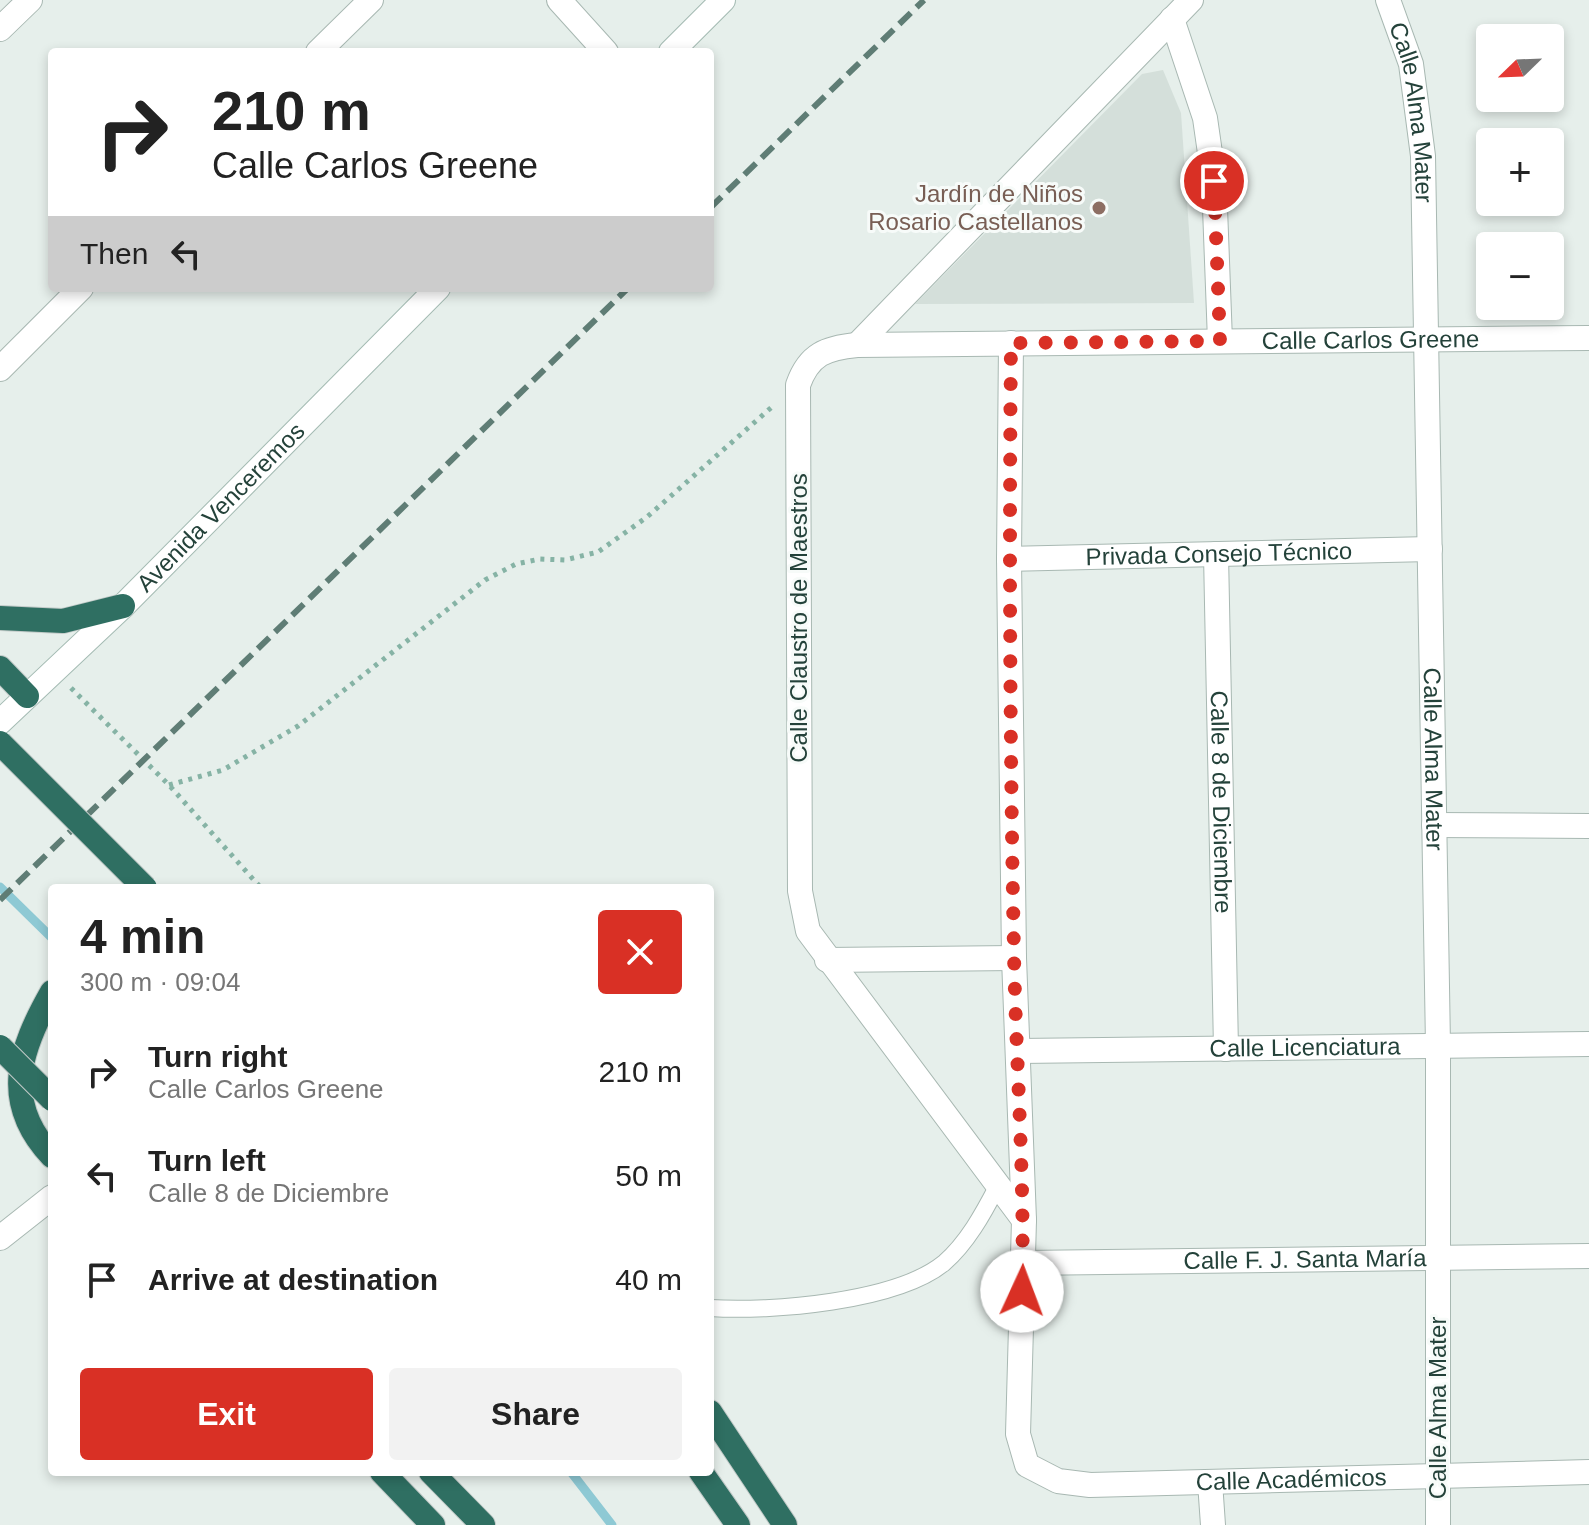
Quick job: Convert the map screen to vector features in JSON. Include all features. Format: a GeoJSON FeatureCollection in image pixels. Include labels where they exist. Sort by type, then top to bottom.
{"type":"FeatureCollection","features":[{"type":"Feature","properties":{"kind":"highway"},"geometry":{"type":"LineString","coordinates":[[0,618],[63,621],[123,606]]}},
{"type":"Feature","properties":{"kind":"highway"},"geometry":{"type":"LineString","coordinates":[[0,668],[27,696]]}},
{"type":"Feature","properties":{"kind":"highway"},"geometry":{"type":"LineString","coordinates":[[0,743],[141,884]]}},
{"type":"Feature","properties":{"kind":"highway"},"geometry":{"type":"LineString","coordinates":[[48,1000],[32,1032],[17,1081],[23,1111],[38,1141],[48,1152]]}},
{"type":"Feature","properties":{"kind":"highway"},"geometry":{"type":"LineString","coordinates":[[0,1047],[48,1095]]}},
{"type":"Feature","properties":{"kind":"highway"},"geometry":{"type":"LineString","coordinates":[[714,1418],[785,1525]]}},
{"type":"Feature","properties":{"kind":"highway"},"geometry":{"type":"LineString","coordinates":[[386,1476],[433,1525]]}},
{"type":"Feature","properties":{"kind":"highway"},"geometry":{"type":"LineString","coordinates":[[435,1476],[479,1520]]}},
{"type":"Feature","properties":{"kind":"highway"},"geometry":{"type":"LineString","coordinates":[[704,1476],[738,1525]]}},
{"type":"Feature","properties":{"kind":"street"},"geometry":{"type":"LineString","coordinates":[[0,29],[30,0]]}},
{"type":"Feature","properties":{"kind":"street"},"geometry":{"type":"LineString","coordinates":[[322,48],[371,0]]}},
{"type":"Feature","properties":{"kind":"street"},"geometry":{"type":"LineString","coordinates":[[559,0],[602,48]]}},
{"type":"Feature","properties":{"kind":"street"},"geometry":{"type":"LineString","coordinates":[[675,48],[723,0]]}},
{"type":"Feature","properties":{"kind":"street"},"geometry":{"type":"LineString","coordinates":[[857,345],[1191,0]]}},
{"type":"Feature","properties":{"kind":"street","name":"Calle Alma Mater"},"geometry":{"type":"LineString","coordinates":[[1388,0],[1411,64],[1423,156],[1438,1046],[1438,1525]]}},
{"type":"Feature","properties":{"kind":"street"},"geometry":{"type":"LineString","coordinates":[[1172,19],[1205,118],[1214,181],[1220,341]]}},
{"type":"Feature","properties":{"kind":"street"},"geometry":{"type":"LineString","coordinates":[[0,369],[77,292]]}},
{"type":"Feature","properties":{"kind":"street","name":"Avenida Venceremos"},"geometry":{"type":"LineString","coordinates":[[0,722],[123,606],[434,292]]}},
{"type":"Feature","properties":{"kind":"street","name":"Calle Carlos Greene"},"geometry":{"type":"LineString","coordinates":[[798,385],[804,366],[818,353],[857,345],[1589,338]]}},
{"type":"Feature","properties":{"kind":"street"},"geometry":{"type":"LineString","coordinates":[[1011,343],[1009,559],[1014,958],[1023,1263]]}},
{"type":"Feature","properties":{"kind":"street","name":"Calle Claustro de Maestros"},"geometry":{"type":"LineString","coordinates":[[798,385],[800,891],[808,931],[1024,1220]]}},
{"type":"Feature","properties":{"kind":"street","name":"Privada Consejo Técnico"},"geometry":{"type":"LineString","coordinates":[[1009,559],[1430,549]]}},
{"type":"Feature","properties":{"kind":"street","name":"Calle 8 de Diciembre"},"geometry":{"type":"LineString","coordinates":[[1216,554],[1226,1049]]}},
{"type":"Feature","properties":{"kind":"street"},"geometry":{"type":"LineString","coordinates":[[1434,825],[1589,826]]}},
{"type":"Feature","properties":{"kind":"street"},"geometry":{"type":"LineString","coordinates":[[827,960],[1014,958]]}},
{"type":"Feature","properties":{"kind":"street","name":"Calle Licenciatura"},"geometry":{"type":"LineString","coordinates":[[1019,1051],[1589,1044]]}},
{"type":"Feature","properties":{"kind":"street"},"geometry":{"type":"LineString","coordinates":[[0,1238],[48,1200]]}},
{"type":"Feature","properties":{"kind":"street","name":"Calle F. J. Santa María"},"geometry":{"type":"LineString","coordinates":[[1023,1263],[1589,1256]]}},
{"type":"Feature","properties":{"kind":"street","name":"Calle Académicos"},"geometry":{"type":"LineString","coordinates":[[1023,1263],[1018,1434],[1027,1465],[1058,1481],[1090,1485],[1589,1472]]}},
{"type":"Feature","properties":{"kind":"street"},"geometry":{"type":"LineString","coordinates":[[1210,1482],[1213,1525]]}},
{"type":"Feature","properties":{"kind":"lane"},"geometry":{"type":"LineString","coordinates":[[714,1308],[752,1311],[825,1302],[922,1277],[945,1262],[978,1222],[997,1187]]}},
{"type":"Feature","properties":{"kind":"path"},"geometry":{"type":"LineString","coordinates":[[169,785],[223,770],[298,726],[485,580],[516,564],[540,559],[565,560],[598,552],[647,517],[798,385]]}},
{"type":"Feature","properties":{"kind":"path"},"geometry":{"type":"LineString","coordinates":[[53,670],[169,785],[257,884]]}},
{"type":"Feature","properties":{"kind":"shaded area","name":"Jardín de Niños Rosario Castellanos"},"geometry":{"type":"Polygon","coordinates":[[[1163,70],[1181,113],[1194,303],[915,304],[1142,74],[1163,70]]]}},
{"type":"Feature","properties":{"kind":"waterway"},"geometry":{"type":"LineString","coordinates":[[0,887],[48,934]]}},
{"type":"Feature","properties":{"kind":"waterway"},"geometry":{"type":"LineString","coordinates":[[574,1476],[612,1525]]}},
{"type":"Feature","properties":{"kind":"railway"},"geometry":{"type":"LineString","coordinates":[[714,204],[924,0]]}},
{"type":"Feature","properties":{"kind":"railway"},"geometry":{"type":"LineString","coordinates":[[0,900],[624,292]]}},
{"type":"Feature","properties":{"kind":"place","name":"Jardín de Niños Rosario Castellanos"},"geometry":{"type":"Point","coordinates":[1099,208]}},
{"type":"Feature","properties":{"kind":"route"},"geometry":{"type":"LineString","coordinates":[[1022,1291],[1024,1220],[1014,958],[1009,589],[1011,343],[1220,341],[1214,181]]}}]}
